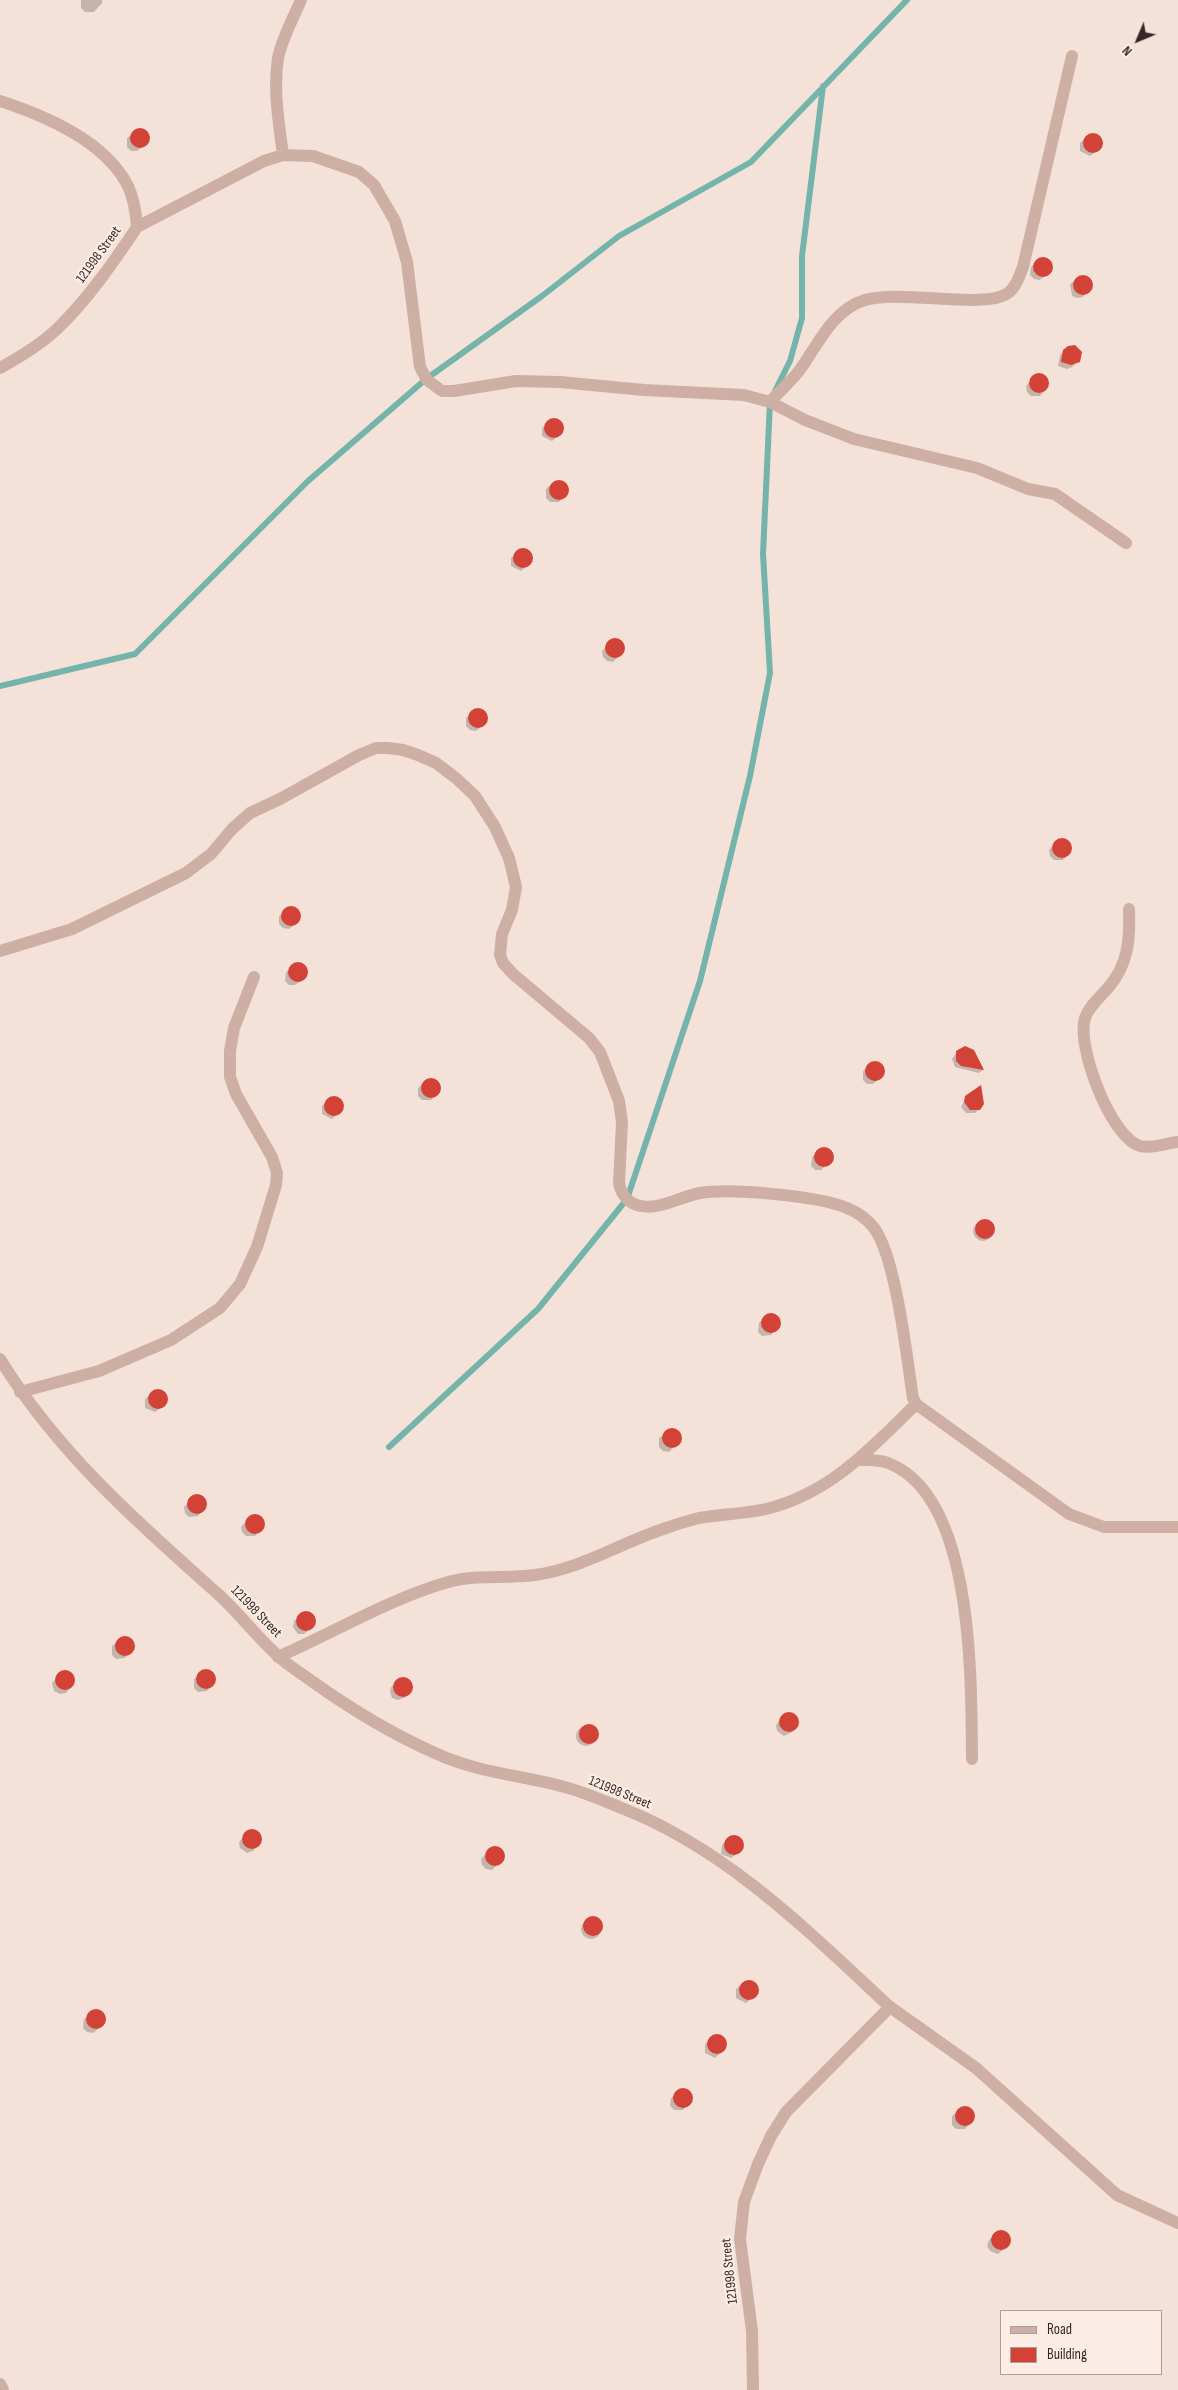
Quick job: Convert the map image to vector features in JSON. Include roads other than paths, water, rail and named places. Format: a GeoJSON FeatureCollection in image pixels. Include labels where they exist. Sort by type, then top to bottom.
{"type":"FeatureCollection","features":[{"type":"Feature","properties":{"kind":"street"},"geometry":{"type":"LineString","coordinates":[[283,155],[276,96],[276,72],[285,36],[301,0]]}},
{"type":"Feature","properties":{"kind":"street"},"geometry":{"type":"LineString","coordinates":[[770,402],[798,372],[825,330],[842,312],[864,300],[889,296],[989,300],[1007,294],[1016,284],[1023,267],[1072,56]]}},
{"type":"Feature","properties":{"kind":"street","name":"121998 Street"},"geometry":{"type":"LineString","coordinates":[[0,101],[27,110],[73,133],[102,155],[121,175],[128,188],[136,210],[137,227],[103,277],[56,331],[31,350],[0,368]]}},
{"type":"Feature","properties":{"kind":"street"},"geometry":{"type":"LineString","coordinates":[[137,227],[264,161],[283,155],[313,156],[359,172],[374,185],[383,197],[395,220],[407,262],[420,367],[427,380],[442,391],[454,391],[516,381],[560,382],[644,390],[744,395],[770,402],[805,420],[854,439],[977,468],[1028,489],[1055,494],[1126,543]]}},
{"type":"Feature","properties":{"kind":"street"},"geometry":{"type":"LineString","coordinates":[[0,950],[72,929],[178,878],[211,854],[232,829],[250,813],[284,797],[359,755],[376,748],[403,750],[436,764],[457,778],[474,796],[495,828],[509,858],[516,887],[512,910],[500,947],[503,964],[533,993],[589,1038],[600,1052],[610,1073],[619,1101],[622,1122],[619,1183],[621,1192],[634,1204],[643,1207],[700,1193],[741,1192],[824,1202],[857,1213],[874,1229],[887,1258],[913,1398],[916,1404],[1069,1514],[1104,1527],[1178,1527]]}},
{"type":"Feature","properties":{"kind":"street"},"geometry":{"type":"LineString","coordinates":[[1129,908],[1128,951],[1111,985],[1089,1010],[1083,1027],[1084,1040],[1092,1072],[1109,1113],[1123,1134],[1139,1146],[1178,1142]]}},
{"type":"Feature","properties":{"kind":"street"},"geometry":{"type":"LineString","coordinates":[[20,1392],[99,1371],[171,1340],[226,1303],[243,1279],[256,1248],[276,1185],[276,1173],[272,1157],[236,1094],[230,1077],[230,1051],[234,1028],[254,977]]}},
{"type":"Feature","properties":{"kind":"street","name":"121998 Street"},"geometry":{"type":"LineString","coordinates":[[0,1359],[20,1392],[73,1458],[174,1558],[221,1596],[278,1657],[378,1724],[436,1754],[480,1770],[563,1786],[627,1810],[675,1832],[711,1854],[807,1930],[890,2007],[786,2112],[771,2136],[746,2194],[740,2239],[752,2331],[753,2390]]}},
{"type":"Feature","properties":{"kind":"street"},"geometry":{"type":"LineString","coordinates":[[278,1657],[371,1612],[448,1582],[479,1577],[535,1575],[571,1566],[661,1530],[698,1518],[767,1509],[826,1485],[858,1460],[916,1404]]}},
{"type":"Feature","properties":{"kind":"street"},"geometry":{"type":"LineString","coordinates":[[858,1460],[887,1462],[912,1477],[930,1498],[945,1529],[958,1572],[967,1635],[972,1759]]}},
{"type":"Feature","properties":{"kind":"street"},"geometry":{"type":"LineString","coordinates":[[890,2007],[976,2068],[1116,2195],[1178,2223]]}},
{"type":"Feature","properties":{"kind":"street"},"geometry":{"type":"LineString","coordinates":[[0,2384],[3,2390]]}},
{"type":"Feature","properties":{"kind":"waterway"},"geometry":{"type":"LineString","coordinates":[[0,686],[135,654],[308,481],[426,379],[542,296],[619,236],[751,162],[907,0]]}},
{"type":"Feature","properties":{"kind":"waterway"},"geometry":{"type":"LineString","coordinates":[[775,391],[790,361],[802,318],[802,256],[823,86]]}},
{"type":"Feature","properties":{"kind":"waterway"},"geometry":{"type":"LineString","coordinates":[[389,1447],[538,1309],[627,1199],[700,981],[750,776],[770,673],[763,554],[770,402]]}}]}
